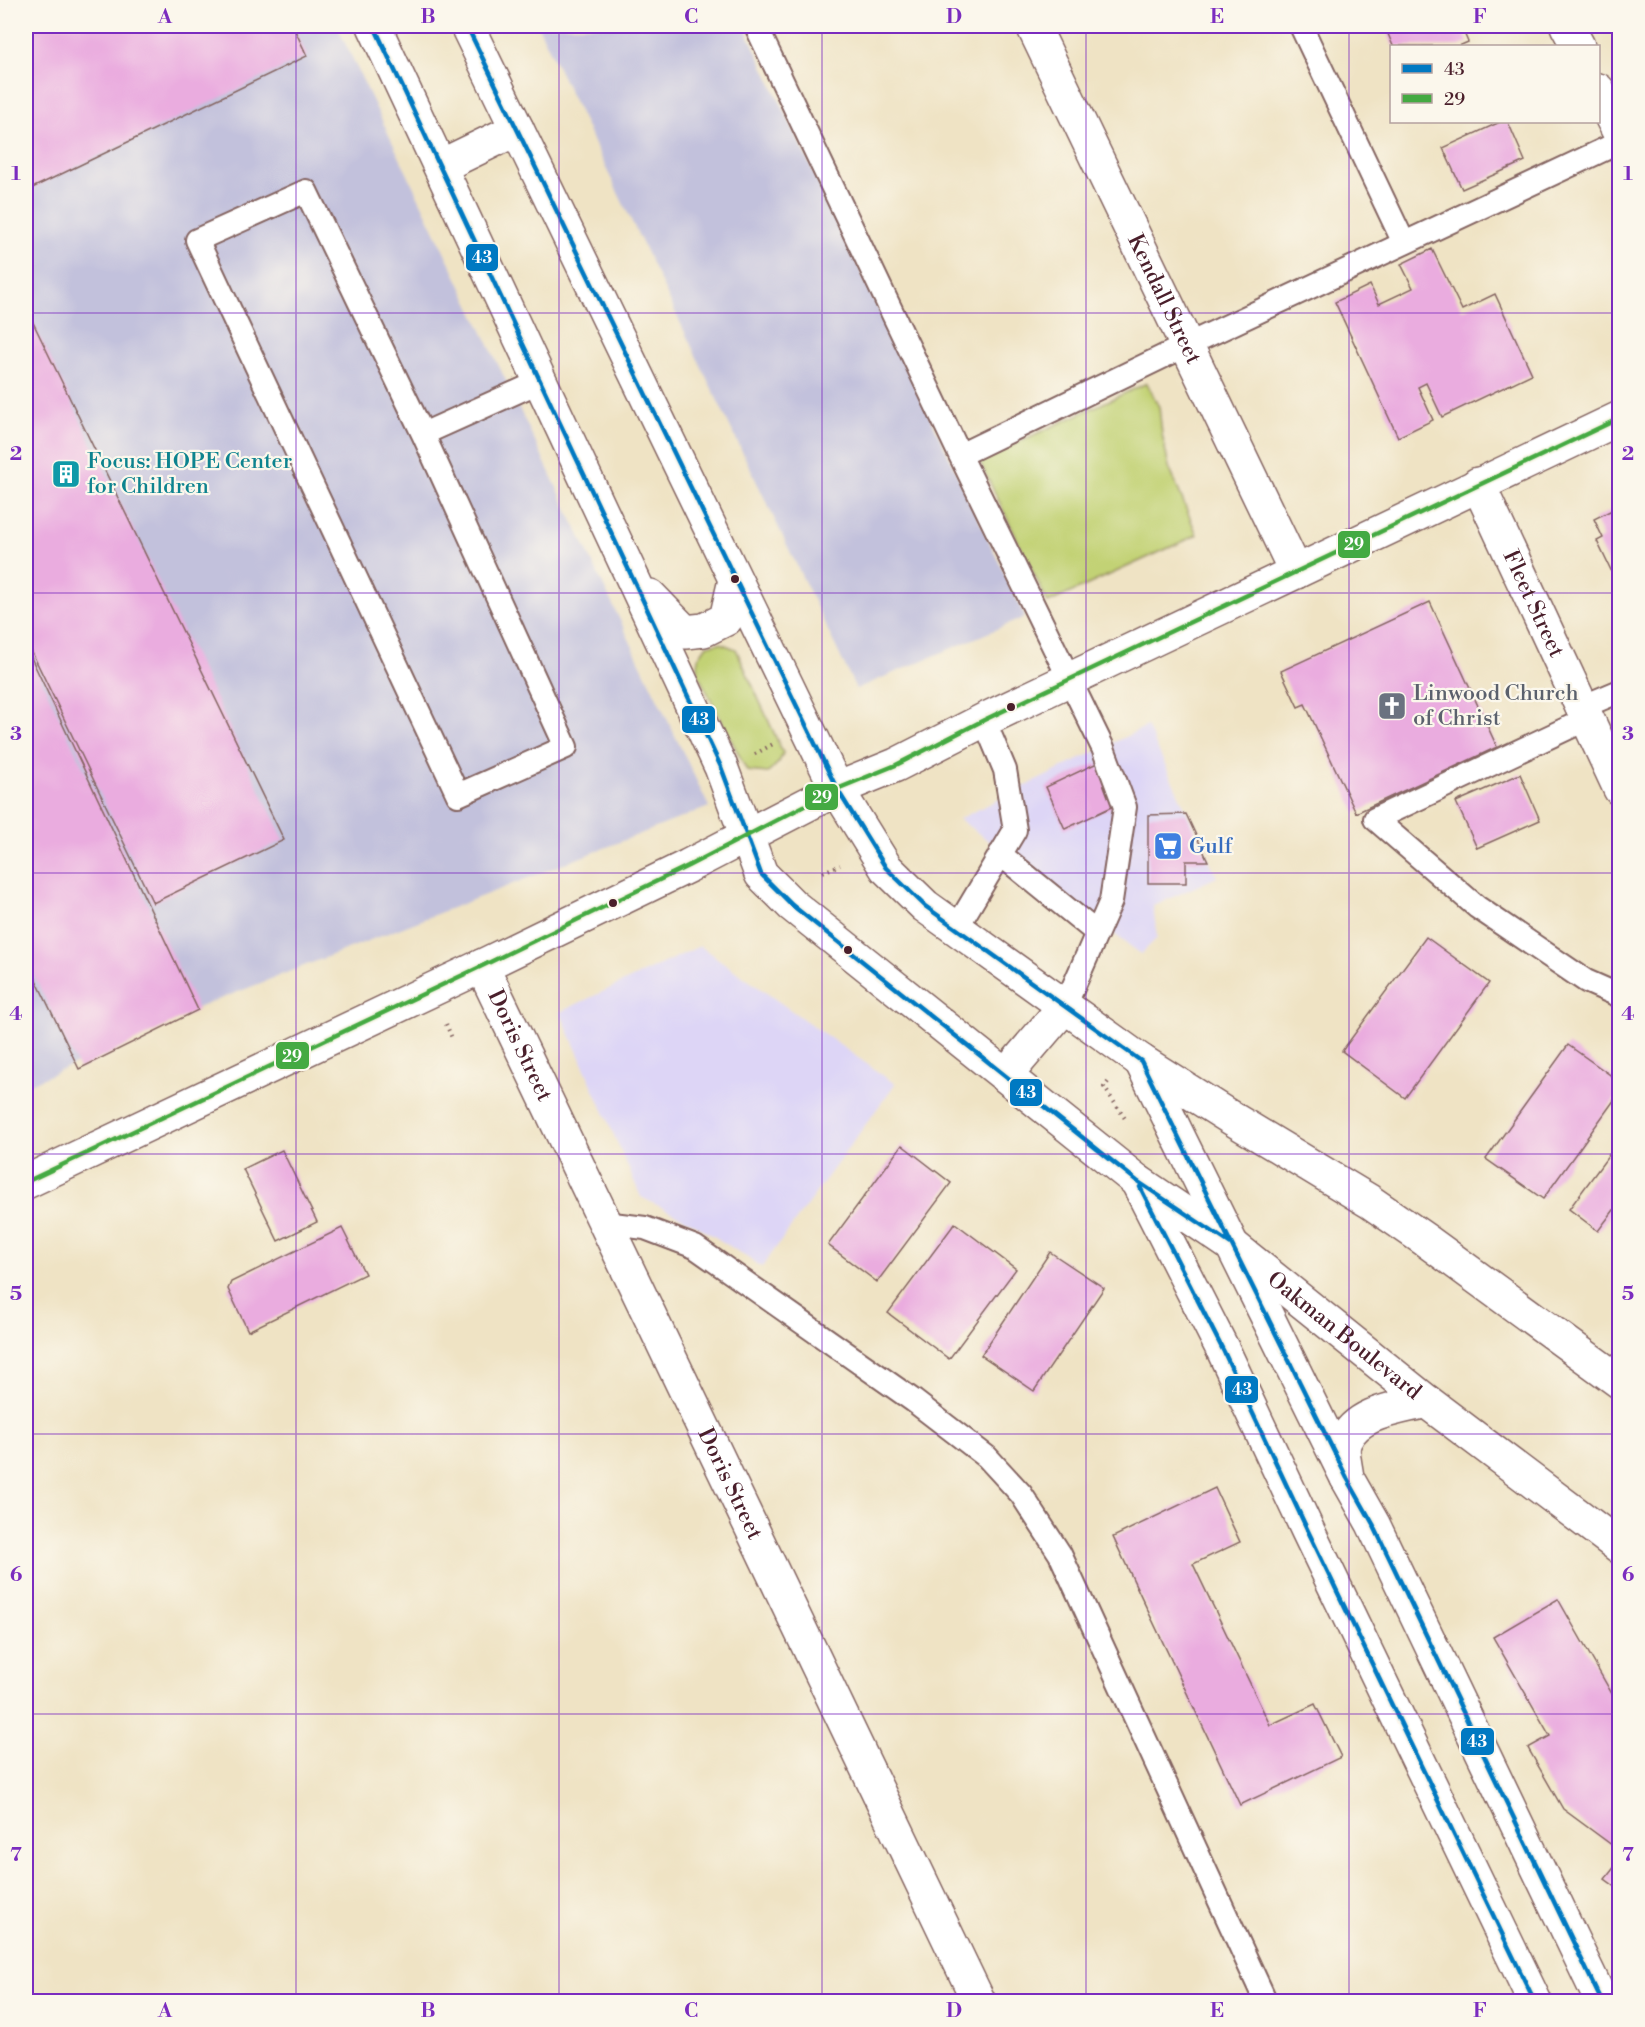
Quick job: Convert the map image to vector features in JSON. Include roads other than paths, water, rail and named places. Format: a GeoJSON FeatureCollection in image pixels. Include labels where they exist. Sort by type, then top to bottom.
{"type":"FeatureCollection","features":[{"type":"Feature","properties":{"kind":"street","name":"Oakman Boulevard"},"geometry":{"type":"LineString","coordinates":[[374,26],[721,767],[761,874],[792,905],[1137,1181],[1233,1246],[1426,1401],[1620,1546]]}},
{"type":"Feature","properties":{"kind":"street"},"geometry":{"type":"LineString","coordinates":[[467,26],[837,789],[886,868],[925,906],[1141,1061],[1369,1202],[1424,1239],[1620,1382]]}},
{"type":"Feature","properties":{"kind":"street","name":"Kendall Street"},"geometry":{"type":"LineString","coordinates":[[1033,26],[1296,572]]}},
{"type":"Feature","properties":{"kind":"street"},"geometry":{"type":"LineString","coordinates":[[1568,26],[1578,45]]}},
{"type":"Feature","properties":{"kind":"street"},"geometry":{"type":"LineString","coordinates":[[1600,92],[1620,134]]}},
{"type":"Feature","properties":{"kind":"street"},"geometry":{"type":"LineString","coordinates":[[441,166],[517,129]]}},
{"type":"Feature","properties":{"kind":"street"},"geometry":{"type":"LineString","coordinates":[[26,1182],[482,966],[747,836],[837,789],[896,765],[984,720],[1620,418]]}},
{"type":"Feature","properties":{"kind":"street","name":"Fleet Street"},"geometry":{"type":"LineString","coordinates":[[1478,484],[1620,789]]}},
{"type":"Feature","properties":{"kind":"street"},"geometry":{"type":"LineString","coordinates":[[632,578],[685,633],[704,630],[726,619],[735,580]]}},
{"type":"Feature","properties":{"kind":"street","name":"Doris Street"},"geometry":{"type":"LineString","coordinates":[[482,966],[978,2001]]}},
{"type":"Feature","properties":{"kind":"street"},"geometry":{"type":"LineString","coordinates":[[1006,1076],[1065,1006]]}},
{"type":"Feature","properties":{"kind":"street"},"geometry":{"type":"LineString","coordinates":[[1141,1061],[1347,1478],[1373,1524],[1602,2001]]}},
{"type":"Feature","properties":{"kind":"street"},"geometry":{"type":"LineString","coordinates":[[1137,1181],[1224,1352],[1313,1542],[1535,2001]]}},
{"type":"Feature","properties":{"kind":"street"},"geometry":{"type":"LineString","coordinates":[[1347,1478],[1344,1442],[1352,1429],[1365,1419],[1426,1401]]}},
{"type":"Feature","properties":{"kind":"lane"},"geometry":{"type":"LineString","coordinates":[[756,26],[960,455],[1103,748],[1125,807],[1111,901],[1065,1006]]}},
{"type":"Feature","properties":{"kind":"lane"},"geometry":{"type":"LineString","coordinates":[[1301,26],[1404,243]]}},
{"type":"Feature","properties":{"kind":"lane"},"geometry":{"type":"LineString","coordinates":[[960,455],[1187,345],[1620,142]]}},
{"type":"Feature","properties":{"kind":"lane"},"geometry":{"type":"LineString","coordinates":[[306,191],[423,434],[567,747],[458,795],[197,240],[306,191]]}},
{"type":"Feature","properties":{"kind":"lane"},"geometry":{"type":"LineString","coordinates":[[423,434],[541,381]]}},
{"type":"Feature","properties":{"kind":"lane"},"geometry":{"type":"LineString","coordinates":[[1620,691],[1585,713],[1375,819],[1478,907],[1586,981],[1620,996]]}},
{"type":"Feature","properties":{"kind":"lane"},"geometry":{"type":"LineString","coordinates":[[956,929],[1015,830],[1005,770],[984,720]]}},
{"type":"Feature","properties":{"kind":"lane"},"geometry":{"type":"LineString","coordinates":[[1000,855],[1097,933]]}},
{"type":"Feature","properties":{"kind":"lane"},"geometry":{"type":"LineString","coordinates":[[605,1223],[645,1228],[695,1247],[960,1436],[987,1457],[1022,1494],[1060,1554],[1266,2001]]}},
{"type":"Feature","properties":{"kind":"place","name":"Focus: HOPE Center for Children"},"geometry":{"type":"Point","coordinates":[66,474]}},
{"type":"Feature","properties":{"kind":"place","name":"Linwood Church of Christ"},"geometry":{"type":"Point","coordinates":[1392,706]}},
{"type":"Feature","properties":{"kind":"place","name":"Gulf"},"geometry":{"type":"Point","coordinates":[1168,846]}}]}
